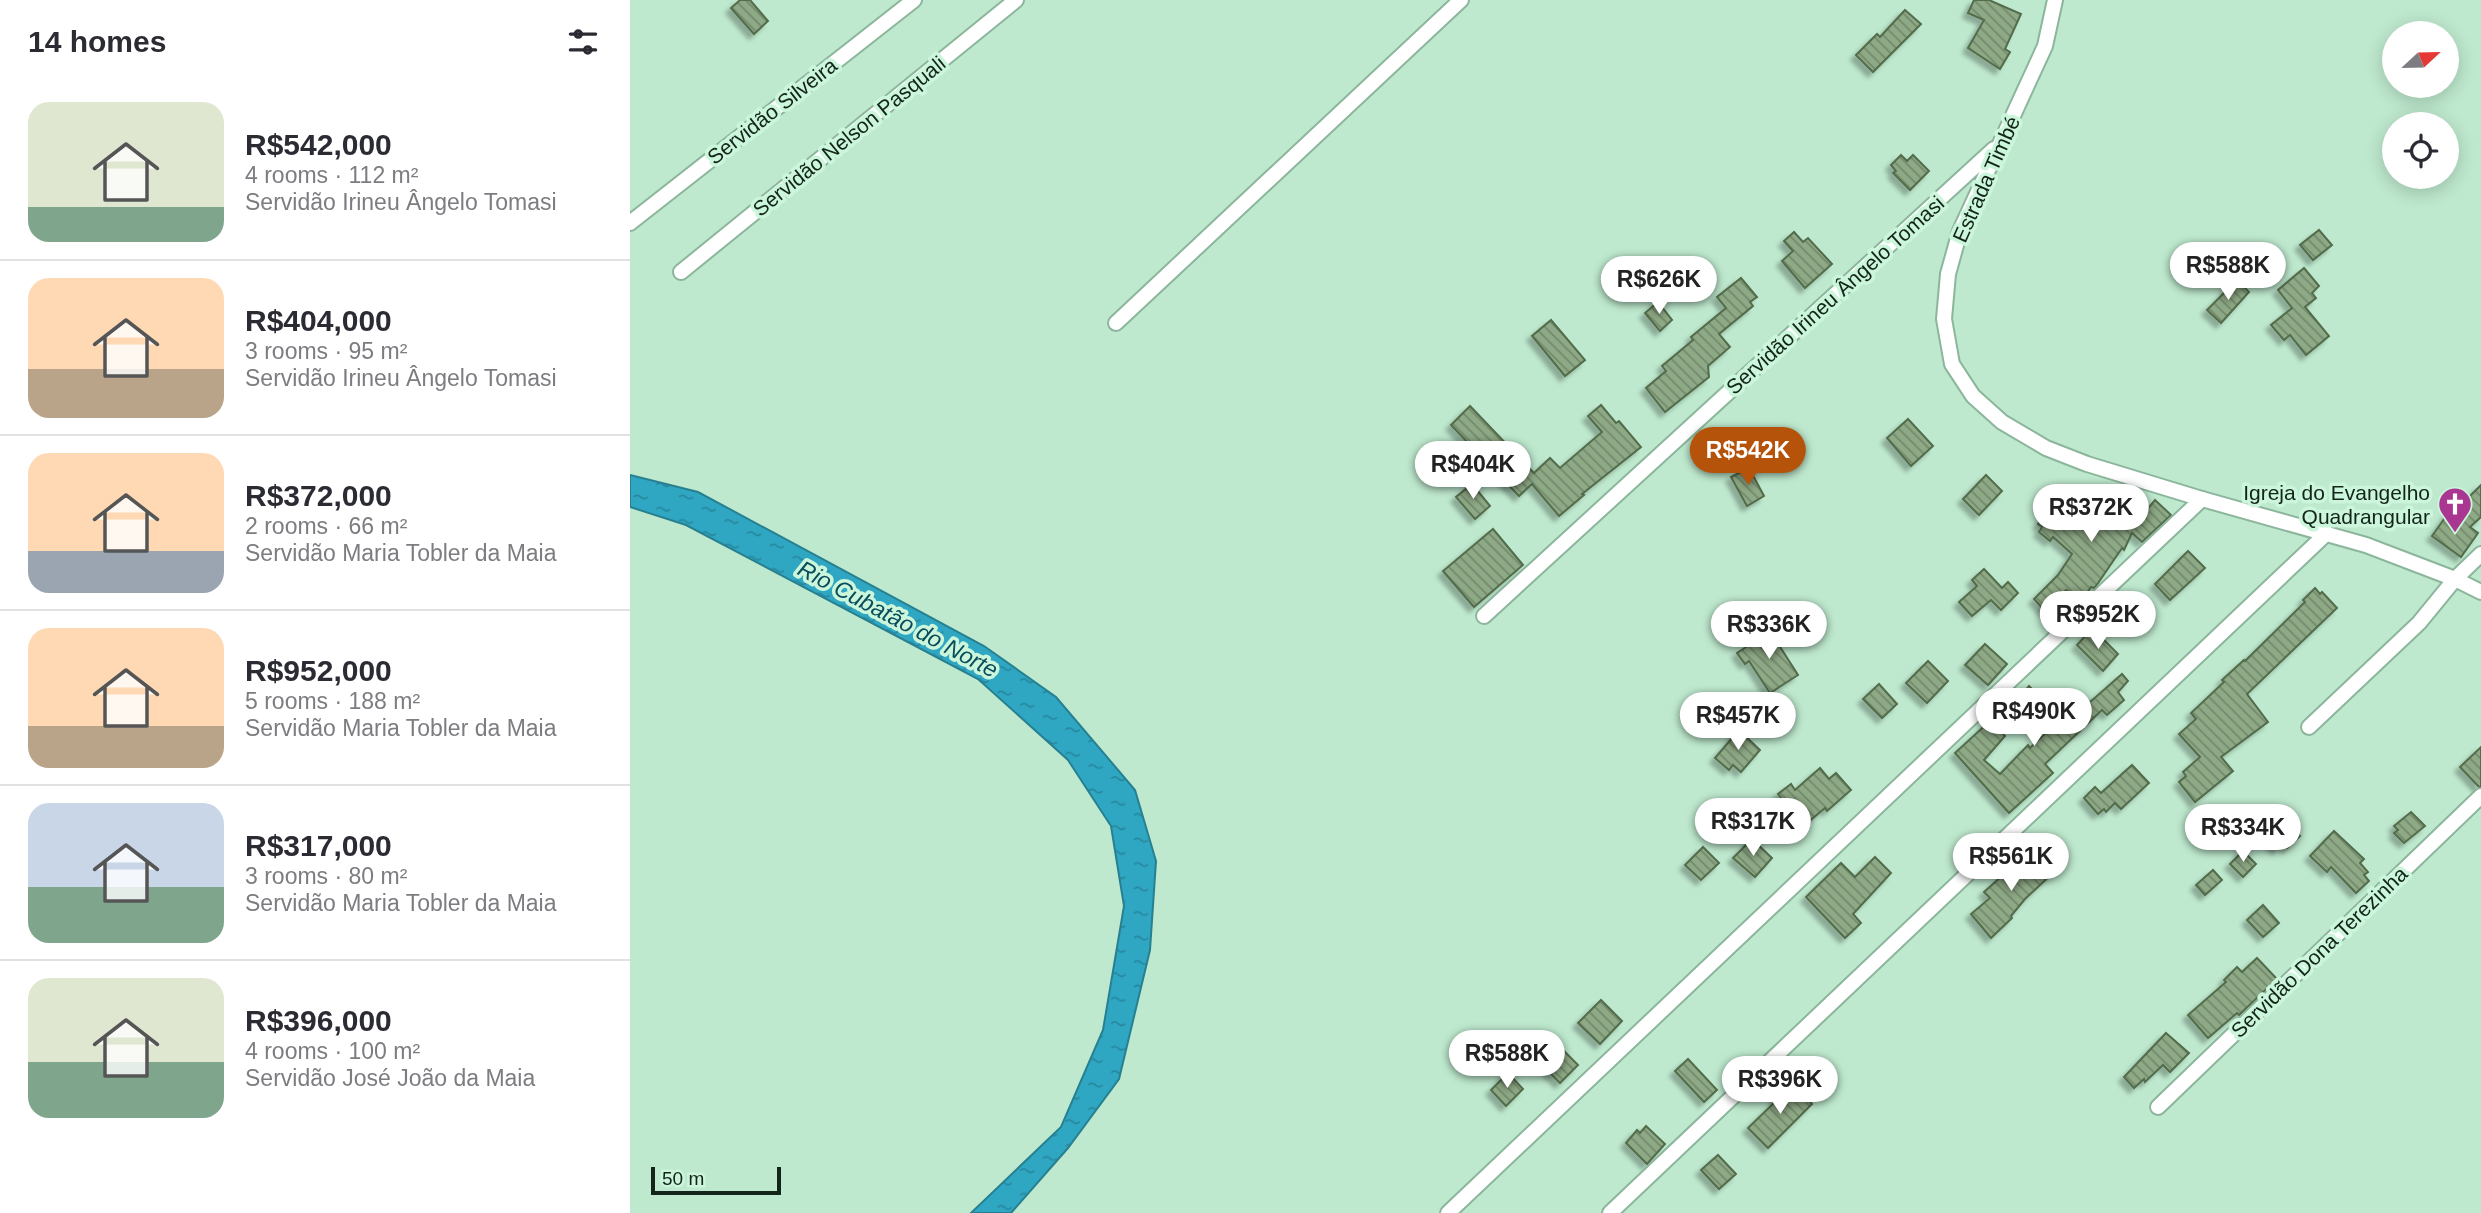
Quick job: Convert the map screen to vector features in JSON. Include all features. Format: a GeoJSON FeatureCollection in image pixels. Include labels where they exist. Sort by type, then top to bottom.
{"type":"FeatureCollection","features":[{"type":"Feature","properties":{"kind":"street","name":"Servidão Silveira"},"geometry":{"type":"LineString","coordinates":[[630,223],[914,0]]}},
{"type":"Feature","properties":{"kind":"street","name":"Servidão Nelson Pasquali"},"geometry":{"type":"LineString","coordinates":[[681,272],[1016,0]]}},
{"type":"Feature","properties":{"kind":"street"},"geometry":{"type":"LineString","coordinates":[[1116,323],[1461,0]]}},
{"type":"Feature","properties":{"kind":"street","name":"Estrada Timbé"},"geometry":{"type":"LineString","coordinates":[[2055,0],[2045,46],[1960,231],[1948,274],[1944,319],[1952,364],[1973,396],[2002,422],[2046,448],[2087,464],[2366,545],[2455,579],[2481,592]]}},
{"type":"Feature","properties":{"kind":"street","name":"Servidão Irineu Ângelo Tomasi"},"geometry":{"type":"LineString","coordinates":[[1484,616],[2001,143]]}},
{"type":"Feature","properties":{"kind":"street"},"geometry":{"type":"LineString","coordinates":[[1448,1213],[2202,499]]}},
{"type":"Feature","properties":{"kind":"street"},"geometry":{"type":"LineString","coordinates":[[1610,1213],[2327,533]]}},
{"type":"Feature","properties":{"kind":"street"},"geometry":{"type":"LineString","coordinates":[[2309,727],[2419,624],[2455,579],[2481,554]]}},
{"type":"Feature","properties":{"kind":"street","name":"Servidão Dona Terezinha"},"geometry":{"type":"LineString","coordinates":[[2158,1107],[2481,796]]}},
{"type":"Feature","properties":{"kind":"water","name":"Rio Cubatão do Norte"},"geometry":{"type":"Polygon","coordinates":[[[630,475],[698,492],[984,646],[1056,697],[1135,790],[1156,861],[1150,950],[1119,1079],[1068,1148],[1011,1213],[971,1213],[1061,1127],[1103,1030],[1124,906],[1111,826],[1068,760],[978,679],[686,525],[630,507],[630,475]]]}},
{"type":"Feature","properties":{"kind":"building"},"geometry":{"type":"Polygon","coordinates":[[[740,0],[750,0],[768,21],[754,34],[731,8],[740,0]]]}},
{"type":"Feature","properties":{"kind":"building"},"geometry":{"type":"Polygon","coordinates":[[[1974,0],[1989,0],[2021,14],[2005,49],[2010,52],[2000,69],[1968,48],[1984,20],[1968,13],[1974,0]]]}},
{"type":"Feature","properties":{"kind":"building"},"geometry":{"type":"Polygon","coordinates":[[[1905,10],[1921,24],[1873,72],[1856,55],[1877,34],[1880,37],[1905,10]]]}},
{"type":"Feature","properties":{"kind":"building"},"geometry":{"type":"Polygon","coordinates":[[[1901,155],[1907,161],[1913,155],[1929,171],[1910,190],[1893,173],[1896,171],[1891,165],[1901,155]]]}},
{"type":"Feature","properties":{"kind":"building"},"geometry":{"type":"Polygon","coordinates":[[[2319,230],[2332,245],[2313,260],[2300,245],[2319,230]]]}},
{"type":"Feature","properties":{"kind":"building"},"geometry":{"type":"Polygon","coordinates":[[[1794,232],[1803,242],[1808,238],[1832,264],[1805,288],[1782,261],[1793,251],[1784,241],[1794,232]]]}},
{"type":"Feature","properties":{"kind":"building"},"geometry":{"type":"Polygon","coordinates":[[[2304,268],[2319,286],[2312,293],[2316,298],[2305,307],[2329,336],[2306,355],[2290,335],[2284,340],[2271,325],[2292,308],[2278,290],[2304,268]]]}},
{"type":"Feature","properties":{"kind":"building"},"geometry":{"type":"Polygon","coordinates":[[[1741,278],[1757,297],[1750,302],[1753,306],[1719,334],[1730,347],[1708,366],[1709,377],[1665,412],[1646,388],[1666,371],[1662,366],[1693,340],[1691,337],[1726,308],[1717,297],[1741,278]]]}},
{"type":"Feature","properties":{"kind":"building"},"geometry":{"type":"Polygon","coordinates":[[[2237,280],[2249,292],[2221,323],[2207,310],[2237,280]]]}},
{"type":"Feature","properties":{"kind":"building"},"geometry":{"type":"Polygon","coordinates":[[[1658,302],[1672,320],[1660,331],[1645,313],[1658,302]]]}},
{"type":"Feature","properties":{"kind":"building"},"geometry":{"type":"Polygon","coordinates":[[[1551,320],[1585,360],[1565,376],[1532,336],[1551,320]]]}},
{"type":"Feature","properties":{"kind":"building"},"geometry":{"type":"Polygon","coordinates":[[[1601,405],[1641,447],[1559,516],[1532,484],[1519,496],[1451,425],[1470,406],[1534,473],[1550,458],[1560,468],[1602,432],[1588,416],[1601,405]]]}},
{"type":"Feature","properties":{"kind":"building"},"geometry":{"type":"Polygon","coordinates":[[[1908,419],[1933,446],[1911,466],[1887,438],[1908,419]]]}},
{"type":"Feature","properties":{"kind":"building"},"geometry":{"type":"Polygon","coordinates":[[[1749,468],[1764,496],[1747,506],[1731,477],[1749,468]]]}},
{"type":"Feature","properties":{"kind":"building"},"geometry":{"type":"Polygon","coordinates":[[[1986,475],[2002,491],[1979,515],[1963,499],[1986,475]]]}},
{"type":"Feature","properties":{"kind":"building"},"geometry":{"type":"Polygon","coordinates":[[[1472,484],[1490,506],[1475,519],[1456,497],[1472,484]]]}},
{"type":"Feature","properties":{"kind":"building","name":"Igreja do Evangelho Quadrangular"},"geometry":{"type":"Polygon","coordinates":[[[2481,485],[2481,517],[2470,527],[2478,533],[2461,557],[2432,536],[2449,512],[2452,514],[2481,485]]]}},
{"type":"Feature","properties":{"kind":"building"},"geometry":{"type":"Polygon","coordinates":[[[2063,495],[2101,528],[2113,505],[2140,518],[2155,500],[2171,515],[2142,542],[2132,533],[2124,550],[2122,548],[2096,586],[2091,587],[2085,596],[2083,594],[2081,598],[2066,590],[2045,611],[2034,599],[2058,575],[2072,554],[2053,537],[2050,541],[2039,532],[2042,527],[2038,524],[2063,495]]]}},
{"type":"Feature","properties":{"kind":"building"},"geometry":{"type":"Polygon","coordinates":[[[1493,529],[1523,565],[1474,607],[1443,571],[1493,529]]]}},
{"type":"Feature","properties":{"kind":"building"},"geometry":{"type":"Polygon","coordinates":[[[2188,551],[2205,568],[2170,600],[2155,584],[2188,551]]]}},
{"type":"Feature","properties":{"kind":"building"},"geometry":{"type":"Polygon","coordinates":[[[1984,569],[2002,588],[2008,582],[2018,593],[2001,610],[1991,600],[1972,616],[1959,602],[1977,586],[1972,580],[1984,569]]]}},
{"type":"Feature","properties":{"kind":"building"},"geometry":{"type":"Polygon","coordinates":[[[2315,588],[2337,608],[2247,694],[2268,722],[2221,757],[2233,771],[2195,802],[2179,782],[2186,776],[2183,772],[2200,757],[2179,734],[2196,719],[2191,713],[2305,602],[2303,600],[2315,588]]]}},
{"type":"Feature","properties":{"kind":"building"},"geometry":{"type":"Polygon","coordinates":[[[1774,629],[1781,639],[1777,642],[1798,675],[1770,693],[1749,661],[1745,664],[1737,653],[1774,629]]]}},
{"type":"Feature","properties":{"kind":"building"},"geometry":{"type":"Polygon","coordinates":[[[2088,633],[2097,641],[2101,637],[2118,654],[2103,671],[2077,645],[2088,633]]]}},
{"type":"Feature","properties":{"kind":"building"},"geometry":{"type":"Polygon","coordinates":[[[1985,644],[2007,664],[1988,685],[1965,665],[1985,644]]]}},
{"type":"Feature","properties":{"kind":"building"},"geometry":{"type":"Polygon","coordinates":[[[1928,661],[1948,681],[1927,703],[1906,683],[1928,661]]]}},
{"type":"Feature","properties":{"kind":"building"},"geometry":{"type":"Polygon","coordinates":[[[2122,674],[2128,681],[2118,692],[2124,700],[2107,715],[2102,710],[2045,764],[2053,773],[2009,813],[1955,753],[1991,720],[2005,736],[1984,760],[2000,774],[2028,745],[2030,748],[2063,717],[2059,713],[2079,693],[2089,703],[2122,674]]]}},
{"type":"Feature","properties":{"kind":"building"},"geometry":{"type":"Polygon","coordinates":[[[1879,684],[1897,704],[1882,718],[1863,699],[1879,684]]]}},
{"type":"Feature","properties":{"kind":"building"},"geometry":{"type":"Polygon","coordinates":[[[2029,686],[2037,694],[2037,699],[2024,715],[2013,706],[2029,686]]]}},
{"type":"Feature","properties":{"kind":"building"},"geometry":{"type":"Polygon","coordinates":[[[1739,730],[1760,750],[1741,772],[1733,765],[1729,770],[1715,758],[1739,730]]]}},
{"type":"Feature","properties":{"kind":"building"},"geometry":{"type":"Polygon","coordinates":[[[2481,747],[2481,787],[2479,787],[2460,767],[2481,747]]]}},
{"type":"Feature","properties":{"kind":"building"},"geometry":{"type":"Polygon","coordinates":[[[2132,765],[2149,783],[2121,809],[2115,803],[2106,812],[2104,809],[2098,814],[2084,798],[2095,787],[2101,793],[2132,765]]]}},
{"type":"Feature","properties":{"kind":"building"},"geometry":{"type":"Polygon","coordinates":[[[1820,768],[1829,779],[1836,773],[1851,790],[1827,811],[1825,808],[1800,829],[1779,806],[1784,802],[1778,794],[1791,784],[1795,790],[1820,768]]]}},
{"type":"Feature","properties":{"kind":"building"},"geometry":{"type":"Polygon","coordinates":[[[2411,812],[2425,826],[2404,843],[2394,833],[2398,830],[2394,826],[2411,812]]]}},
{"type":"Feature","properties":{"kind":"building"},"geometry":{"type":"Polygon","coordinates":[[[2279,814],[2300,836],[2287,848],[2283,843],[2277,849],[2265,837],[2271,832],[2266,826],[2279,814]]]}},
{"type":"Feature","properties":{"kind":"building"},"geometry":{"type":"Polygon","coordinates":[[[2334,831],[2364,859],[2360,863],[2368,872],[2364,875],[2369,881],[2356,893],[2331,867],[2327,872],[2310,856],[2334,831]]]}},
{"type":"Feature","properties":{"kind":"building"},"geometry":{"type":"Polygon","coordinates":[[[1752,839],[1772,858],[1755,877],[1733,858],[1752,839]]]}},
{"type":"Feature","properties":{"kind":"building"},"geometry":{"type":"Polygon","coordinates":[[[1703,847],[1719,863],[1701,880],[1685,865],[1703,847]]]}},
{"type":"Feature","properties":{"kind":"building"},"geometry":{"type":"Polygon","coordinates":[[[2032,848],[2054,872],[2025,899],[2012,918],[1991,938],[1971,914],[1990,898],[1984,892],[2025,859],[2022,857],[2032,848]]]}},
{"type":"Feature","properties":{"kind":"building"},"geometry":{"type":"Polygon","coordinates":[[[2243,851],[2256,864],[2243,877],[2230,864],[2243,851]]]}},
{"type":"Feature","properties":{"kind":"building"},"geometry":{"type":"Polygon","coordinates":[[[1875,857],[1891,873],[1853,914],[1861,923],[1845,938],[1806,897],[1841,863],[1855,877],[1875,857]]]}},
{"type":"Feature","properties":{"kind":"building"},"geometry":{"type":"Polygon","coordinates":[[[2213,870],[2222,880],[2205,895],[2196,885],[2213,870]]]}},
{"type":"Feature","properties":{"kind":"building"},"geometry":{"type":"Polygon","coordinates":[[[2263,905],[2279,923],[2263,937],[2247,920],[2263,905]]]}},
{"type":"Feature","properties":{"kind":"building"},"geometry":{"type":"Polygon","coordinates":[[[2257,958],[2277,979],[2239,1015],[2237,1013],[2208,1038],[2188,1015],[2226,982],[2224,980],[2237,967],[2242,972],[2257,958]]]}},
{"type":"Feature","properties":{"kind":"building"},"geometry":{"type":"Polygon","coordinates":[[[1601,1000],[1622,1021],[1600,1044],[1578,1023],[1601,1000]]]}},
{"type":"Feature","properties":{"kind":"building"},"geometry":{"type":"Polygon","coordinates":[[[2166,1033],[2189,1053],[2170,1072],[2163,1065],[2145,1082],[2144,1079],[2134,1088],[2124,1077],[2166,1033]]]}},
{"type":"Feature","properties":{"kind":"building"},"geometry":{"type":"Polygon","coordinates":[[[1556,1043],[1578,1065],[1560,1083],[1539,1062],[1556,1043]]]}},
{"type":"Feature","properties":{"kind":"building"},"geometry":{"type":"Polygon","coordinates":[[[1688,1059],[1717,1090],[1704,1102],[1675,1071],[1688,1059]]]}},
{"type":"Feature","properties":{"kind":"building"},"geometry":{"type":"Polygon","coordinates":[[[1508,1073],[1523,1089],[1506,1106],[1491,1090],[1508,1073]]]}},
{"type":"Feature","properties":{"kind":"building"},"geometry":{"type":"Polygon","coordinates":[[[1791,1083],[1812,1104],[1768,1148],[1748,1128],[1791,1083]]]}},
{"type":"Feature","properties":{"kind":"building"},"geometry":{"type":"Polygon","coordinates":[[[1646,1126],[1665,1144],[1647,1164],[1626,1143],[1637,1130],[1640,1133],[1646,1126]]]}},
{"type":"Feature","properties":{"kind":"building"},"geometry":{"type":"Polygon","coordinates":[[[1718,1155],[1736,1174],[1719,1189],[1701,1170],[1718,1155]]]}},
{"type":"Feature","properties":{"kind":"place","name":"Igreja do Evangelho Quadrangular"},"geometry":{"type":"Point","coordinates":[2455,534]}}]}
